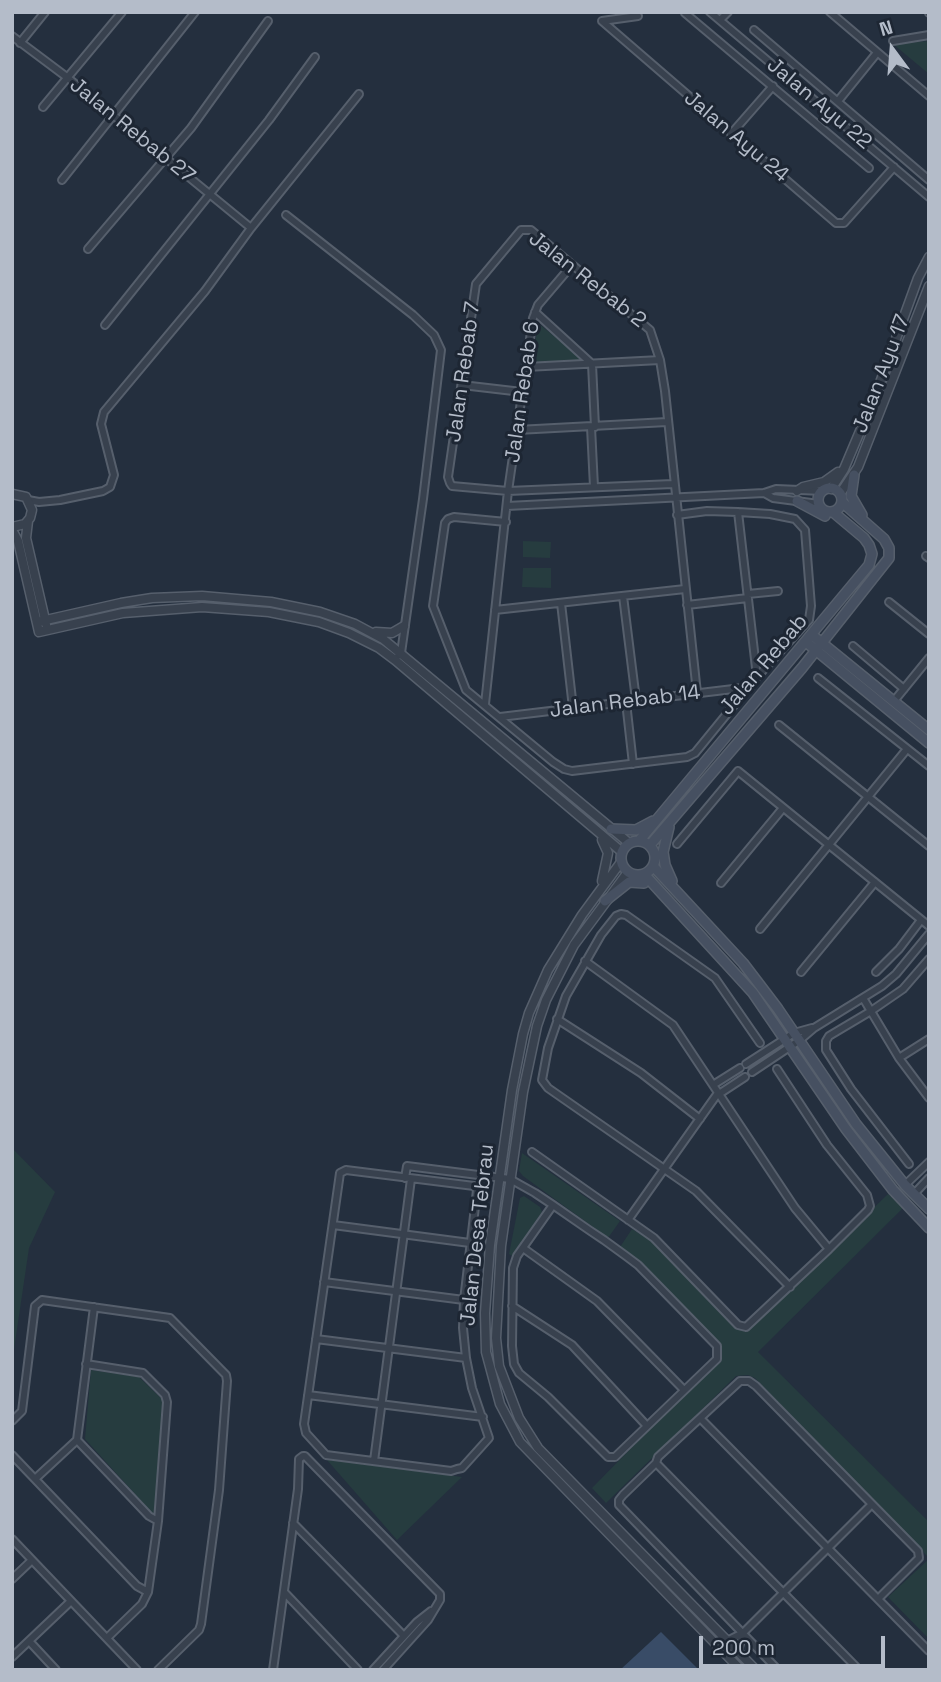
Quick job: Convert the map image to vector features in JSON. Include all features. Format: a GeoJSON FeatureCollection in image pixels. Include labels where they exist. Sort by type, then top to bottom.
{"type":"FeatureCollection","features":[{"type":"Feature","properties":{"kind":"main road"},"geometry":{"type":"LineString","coordinates":[[854,475],[850,496],[865,520]]}},
{"type":"Feature","properties":{"kind":"main road"},"geometry":{"type":"LineString","coordinates":[[819,504],[819,497],[827,490]]}},
{"type":"Feature","properties":{"kind":"main road","name":"Jalan Rebab"},"geometry":{"type":"LineString","coordinates":[[650,845],[820,647],[889,558],[887,543],[841,498],[827,490]]}},
{"type":"Feature","properties":{"kind":"main road"},"geometry":{"type":"LineString","coordinates":[[797,496],[822,515],[852,527]]}},
{"type":"Feature","properties":{"kind":"main road"},"geometry":{"type":"LineString","coordinates":[[833,512],[839,508],[841,498]]}},
{"type":"Feature","properties":{"kind":"main road","name":"Jalan Rebab"},"geometry":{"type":"LineString","coordinates":[[639,841],[872,560],[869,545],[852,527],[833,512],[823,510],[819,504]]}},
{"type":"Feature","properties":{"kind":"main road"},"geometry":{"type":"LineString","coordinates":[[835,627],[832,642],[834,658],[929,743]]}},
{"type":"Feature","properties":{"kind":"main road"},"geometry":{"type":"LineString","coordinates":[[809,638],[929,730]]}},
{"type":"Feature","properties":{"kind":"main road"},"geometry":{"type":"LineString","coordinates":[[802,668],[809,663],[834,658]]}},
{"type":"Feature","properties":{"kind":"main road"},"geometry":{"type":"LineString","coordinates":[[611,829],[636,830],[663,814]]}},
{"type":"Feature","properties":{"kind":"main road"},"geometry":{"type":"LineString","coordinates":[[670,822],[663,852],[665,865],[675,888]]}},
{"type":"Feature","properties":{"kind":"main road"},"geometry":{"type":"LineString","coordinates":[[639,841],[650,845],[655,855],[653,866],[644,874],[628,872],[621,857],[629,843],[639,841]]}},
{"type":"Feature","properties":{"kind":"main road"},"geometry":{"type":"LineString","coordinates":[[653,866],[743,963],[856,1124],[905,1185],[929,1209]]}},
{"type":"Feature","properties":{"kind":"main road"},"geometry":{"type":"LineString","coordinates":[[644,874],[652,886],[737,973],[846,1129],[893,1190],[929,1228]]}},
{"type":"Feature","properties":{"kind":"main road"},"geometry":{"type":"LineString","coordinates":[[605,901],[629,882],[640,881],[652,886]]}},
{"type":"Feature","properties":{"kind":"street"},"geometry":{"type":"LineString","coordinates":[[20,43],[44,12]]}},
{"type":"Feature","properties":{"kind":"street"},"geometry":{"type":"LineString","coordinates":[[43,107],[122,12]]}},
{"type":"Feature","properties":{"kind":"street"},"geometry":{"type":"LineString","coordinates":[[62,180],[195,12]]}},
{"type":"Feature","properties":{"kind":"street","name":"Jalan Ayu 22"},"geometry":{"type":"LineString","coordinates":[[710,12],[929,197]]}},
{"type":"Feature","properties":{"kind":"street"},"geometry":{"type":"LineString","coordinates":[[720,20],[728,12]]}},
{"type":"Feature","properties":{"kind":"street"},"geometry":{"type":"LineString","coordinates":[[830,12],[876,54],[929,96]]}},
{"type":"Feature","properties":{"kind":"street"},"geometry":{"type":"LineString","coordinates":[[684,13],[869,168]]}},
{"type":"Feature","properties":{"kind":"street","name":"Jalan Ayu 24"},"geometry":{"type":"LineString","coordinates":[[638,16],[602,21],[836,223],[841,224],[894,167]]}},
{"type":"Feature","properties":{"kind":"street"},"geometry":{"type":"LineString","coordinates":[[88,249],[225,84],[268,21]]}},
{"type":"Feature","properties":{"kind":"street"},"geometry":{"type":"LineString","coordinates":[[754,30],[929,180]]}},
{"type":"Feature","properties":{"kind":"street","name":"Jalan Rebab 27"},"geometry":{"type":"LineString","coordinates":[[12,36],[68,78],[251,228]]}},
{"type":"Feature","properties":{"kind":"street"},"geometry":{"type":"LineString","coordinates":[[893,41],[929,36]]}},
{"type":"Feature","properties":{"kind":"street"},"geometry":{"type":"LineString","coordinates":[[838,101],[876,54]]}},
{"type":"Feature","properties":{"kind":"street"},"geometry":{"type":"LineString","coordinates":[[105,325],[209,196],[315,57]]}},
{"type":"Feature","properties":{"kind":"street"},"geometry":{"type":"LineString","coordinates":[[731,134],[774,86]]}},
{"type":"Feature","properties":{"kind":"street"},"geometry":{"type":"LineString","coordinates":[[12,494],[38,502],[60,500],[103,491],[113,484],[114,475],[101,416],[205,291],[251,228],[359,94]]}},
{"type":"Feature","properties":{"kind":"street"},"geometry":{"type":"LineString","coordinates":[[286,215],[413,314],[435,335],[440,349],[423,499],[398,657]]}},
{"type":"Feature","properties":{"kind":"street","name":"Jalan Rebab 2"},"geometry":{"type":"LineString","coordinates":[[521,230],[531,230],[650,330],[660,360],[697,693]]}},
{"type":"Feature","properties":{"kind":"street","name":"Jalan Rebab 7"},"geometry":{"type":"LineString","coordinates":[[508,491],[452,486],[449,478],[476,284],[521,230]]}},
{"type":"Feature","properties":{"kind":"street","name":"Jalan Ayu 17"},"geometry":{"type":"LineString","coordinates":[[827,490],[844,469],[877,391],[918,278],[929,257]]}},
{"type":"Feature","properties":{"kind":"street","name":"Jalan Rebab 6"},"geometry":{"type":"LineString","coordinates":[[485,704],[508,491],[535,312],[572,265]]}},
{"type":"Feature","properties":{"kind":"street","name":"Jalan Ayu 17"},"geometry":{"type":"LineString","coordinates":[[841,498],[854,475],[889,391],[929,286]]}},
{"type":"Feature","properties":{"kind":"street"},"geometry":{"type":"LineString","coordinates":[[535,312],[592,363],[594,487]]}},
{"type":"Feature","properties":{"kind":"street"},"geometry":{"type":"LineString","coordinates":[[526,368],[660,360]]}},
{"type":"Feature","properties":{"kind":"street"},"geometry":{"type":"LineString","coordinates":[[461,385],[522,392]]}},
{"type":"Feature","properties":{"kind":"street"},"geometry":{"type":"LineString","coordinates":[[517,430],[667,422]]}},
{"type":"Feature","properties":{"kind":"street"},"geometry":{"type":"LineString","coordinates":[[797,496],[803,487],[824,482],[844,469]]}},
{"type":"Feature","properties":{"kind":"street"},"geometry":{"type":"LineString","coordinates":[[508,491],[673,484]]}},
{"type":"Feature","properties":{"kind":"street","name":"Jalan Rebab"},"geometry":{"type":"LineString","coordinates":[[507,506],[764,493],[773,498],[827,490]]}},
{"type":"Feature","properties":{"kind":"street","name":"Jalan Rebab"},"geometry":{"type":"LineString","coordinates":[[797,496],[819,504]]}},
{"type":"Feature","properties":{"kind":"street"},"geometry":{"type":"LineString","coordinates":[[28,500],[30,517],[26,538],[41,603],[42,626]]}},
{"type":"Feature","properties":{"kind":"street"},"geometry":{"type":"LineString","coordinates":[[42,626],[12,528],[21,526],[41,508],[60,500]]}},
{"type":"Feature","properties":{"kind":"street"},"geometry":{"type":"LineString","coordinates":[[506,522],[454,517],[448,519],[445,523],[433,606],[466,690],[564,769],[572,771],[687,757],[695,753],[757,677],[809,620],[811,606],[805,530],[795,519],[738,512],[707,511],[677,515]]}},
{"type":"Feature","properties":{"kind":"street"},"geometry":{"type":"LineString","coordinates":[[738,512],[757,677]]}},
{"type":"Feature","properties":{"kind":"street"},"geometry":{"type":"LineString","coordinates":[[495,610],[685,589]]}},
{"type":"Feature","properties":{"kind":"street"},"geometry":{"type":"LineString","coordinates":[[687,604],[778,592]]}},
{"type":"Feature","properties":{"kind":"street"},"geometry":{"type":"LineString","coordinates":[[42,626],[69,615],[121,603],[152,598],[202,596],[239,598],[320,612],[373,632],[393,633],[404,626]]}},
{"type":"Feature","properties":{"kind":"street"},"geometry":{"type":"LineString","coordinates":[[623,596],[636,701]]}},
{"type":"Feature","properties":{"kind":"street"},"geometry":{"type":"LineString","coordinates":[[889,602],[929,634]]}},
{"type":"Feature","properties":{"kind":"street"},"geometry":{"type":"LineString","coordinates":[[41,603],[50,612],[69,615]]}},
{"type":"Feature","properties":{"kind":"street"},"geometry":{"type":"LineString","coordinates":[[561,603],[573,708]]}},
{"type":"Feature","properties":{"kind":"street"},"geometry":{"type":"LineString","coordinates":[[42,626],[155,609],[202,607],[238,608],[319,622],[398,657],[629,843]]}},
{"type":"Feature","properties":{"kind":"street"},"geometry":{"type":"LineString","coordinates":[[373,632],[621,857]]}},
{"type":"Feature","properties":{"kind":"street"},"geometry":{"type":"LineString","coordinates":[[853,646],[904,689]]}},
{"type":"Feature","properties":{"kind":"street"},"geometry":{"type":"LineString","coordinates":[[894,701],[929,659]]}},
{"type":"Feature","properties":{"kind":"street"},"geometry":{"type":"LineString","coordinates":[[818,678],[929,766]]}},
{"type":"Feature","properties":{"kind":"street","name":"Jalan Rebab 14"},"geometry":{"type":"LineString","coordinates":[[500,717],[750,687]]}},
{"type":"Feature","properties":{"kind":"street"},"geometry":{"type":"LineString","coordinates":[[626,702],[633,764]]}},
{"type":"Feature","properties":{"kind":"street"},"geometry":{"type":"LineString","coordinates":[[779,725],[929,846]]}},
{"type":"Feature","properties":{"kind":"street"},"geometry":{"type":"LineString","coordinates":[[760,929],[907,749]]}},
{"type":"Feature","properties":{"kind":"street"},"geometry":{"type":"LineString","coordinates":[[677,844],[738,771],[929,926]]}},
{"type":"Feature","properties":{"kind":"street"},"geometry":{"type":"LineString","coordinates":[[721,883],[783,808]]}},
{"type":"Feature","properties":{"kind":"street"},"geometry":{"type":"LineString","coordinates":[[596,833],[608,853],[599,891]]}},
{"type":"Feature","properties":{"kind":"street","name":"Jalan Desa Tebrau"},"geometry":{"type":"LineString","coordinates":[[621,857],[548,970],[529,1013],[512,1090],[487,1280],[485,1338],[488,1367],[500,1404],[520,1442],[741,1670]]}},
{"type":"Feature","properties":{"kind":"street","name":"Jalan Desa Tebrau"},"geometry":{"type":"LineString","coordinates":[[628,872],[574,945],[558,974],[537,1026],[523,1092],[498,1280],[496,1338],[499,1366],[510,1398],[528,1435],[757,1670]]}},
{"type":"Feature","properties":{"kind":"street"},"geometry":{"type":"LineString","coordinates":[[801,972],[875,882]]}},
{"type":"Feature","properties":{"kind":"street"},"geometry":{"type":"LineString","coordinates":[[760,1043],[715,978],[621,914],[616,916],[601,936],[566,996],[548,1048],[542,1080],[548,1088],[696,1191],[790,1287]]}},
{"type":"Feature","properties":{"kind":"street"},"geometry":{"type":"LineString","coordinates":[[876,972],[899,949],[921,920]]}},
{"type":"Feature","properties":{"kind":"street"},"geometry":{"type":"LineString","coordinates":[[628,1220],[719,1094],[764,1064],[788,1043],[897,974],[929,934]]}},
{"type":"Feature","properties":{"kind":"street"},"geometry":{"type":"LineString","coordinates":[[909,1164],[851,1089],[827,1050],[825,1041],[903,989],[929,959]]}},
{"type":"Feature","properties":{"kind":"street"},"geometry":{"type":"LineString","coordinates":[[585,961],[673,1025],[795,1208],[829,1249]]}},
{"type":"Feature","properties":{"kind":"street"},"geometry":{"type":"LineString","coordinates":[[863,998],[900,1058],[929,1098]]}},
{"type":"Feature","properties":{"kind":"street"},"geometry":{"type":"LineString","coordinates":[[557,1019],[641,1073],[700,1119]]}},
{"type":"Feature","properties":{"kind":"street"},"geometry":{"type":"LineString","coordinates":[[900,1058],[929,1039]]}},
{"type":"Feature","properties":{"kind":"street"},"geometry":{"type":"LineString","coordinates":[[713,1085],[755,1058],[788,1043]]}},
{"type":"Feature","properties":{"kind":"street"},"geometry":{"type":"LineString","coordinates":[[755,1058],[764,1064]]}},
{"type":"Feature","properties":{"kind":"street"},"geometry":{"type":"LineString","coordinates":[[531,1152],[654,1238],[741,1327],[750,1326],[870,1206],[867,1195],[827,1145],[777,1069]]}},
{"type":"Feature","properties":{"kind":"street"},"geometry":{"type":"LineString","coordinates":[[905,1185],[929,1162]]}},
{"type":"Feature","properties":{"kind":"street"},"geometry":{"type":"LineString","coordinates":[[374,1461],[411,1179],[407,1166],[510,1179],[553,1205],[638,1265],[718,1349],[717,1359],[615,1457],[608,1457],[520,1373],[514,1364],[513,1268],[523,1248],[553,1205]]}},
{"type":"Feature","properties":{"kind":"street"},"geometry":{"type":"LineString","coordinates":[[411,1179],[420,1168]]}},
{"type":"Feature","properties":{"kind":"street"},"geometry":{"type":"LineString","coordinates":[[914,1194],[929,1177],[922,1169]]}},
{"type":"Feature","properties":{"kind":"street"},"geometry":{"type":"LineString","coordinates":[[346,1170],[411,1179],[476,1188],[464,1300],[466,1358],[488,1441],[462,1468],[451,1471],[326,1455],[305,1429],[340,1173],[346,1170]]}},
{"type":"Feature","properties":{"kind":"street"},"geometry":{"type":"LineString","coordinates":[[332,1225],[470,1243]]}},
{"type":"Feature","properties":{"kind":"street"},"geometry":{"type":"LineString","coordinates":[[523,1248],[597,1301],[684,1390]]}},
{"type":"Feature","properties":{"kind":"street"},"geometry":{"type":"LineString","coordinates":[[324,1282],[464,1300]]}},
{"type":"Feature","properties":{"kind":"street"},"geometry":{"type":"LineString","coordinates":[[12,1421],[22,1411],[35,1306],[38,1301],[170,1318],[220,1368],[228,1381],[219,1490],[201,1624],[199,1630],[158,1670]]}},
{"type":"Feature","properties":{"kind":"street"},"geometry":{"type":"LineString","coordinates":[[512,1306],[572,1345],[647,1426]]}},
{"type":"Feature","properties":{"kind":"street"},"geometry":{"type":"LineString","coordinates":[[35,1479],[77,1440],[94,1307]]}},
{"type":"Feature","properties":{"kind":"street"},"geometry":{"type":"LineString","coordinates":[[316,1339],[466,1358]]}},
{"type":"Feature","properties":{"kind":"street"},"geometry":{"type":"LineString","coordinates":[[86,1364],[142,1372],[166,1398],[158,1521],[148,1592],[142,1604],[107,1638]]}},
{"type":"Feature","properties":{"kind":"street"},"geometry":{"type":"LineString","coordinates":[[778,1670],[619,1505],[619,1500],[667,1448],[701,1419],[736,1383],[749,1381],[920,1554],[919,1559],[878,1599]]}},
{"type":"Feature","properties":{"kind":"street"},"geometry":{"type":"LineString","coordinates":[[308,1395],[483,1417]]}},
{"type":"Feature","properties":{"kind":"street"},"geometry":{"type":"LineString","coordinates":[[701,1419],[929,1651]]}},
{"type":"Feature","properties":{"kind":"street"},"geometry":{"type":"LineString","coordinates":[[77,1440],[149,1516],[158,1521]]}},
{"type":"Feature","properties":{"kind":"street"},"geometry":{"type":"LineString","coordinates":[[12,1455],[137,1586],[148,1592]]}},
{"type":"Feature","properties":{"kind":"street"},"geometry":{"type":"LineString","coordinates":[[274,1669],[299,1459],[303,1456],[440,1594],[440,1600],[428,1620],[383,1670]]}},
{"type":"Feature","properties":{"kind":"street"},"geometry":{"type":"LineString","coordinates":[[656,1463],[859,1670]]}},
{"type":"Feature","properties":{"kind":"street"},"geometry":{"type":"LineString","coordinates":[[560,1486],[568,1478]]}},
{"type":"Feature","properties":{"kind":"street"},"geometry":{"type":"LineString","coordinates":[[727,1641],[743,1633],[871,1505]]}},
{"type":"Feature","properties":{"kind":"street"},"geometry":{"type":"LineString","coordinates":[[293,1523],[404,1636]]}},
{"type":"Feature","properties":{"kind":"street"},"geometry":{"type":"LineString","coordinates":[[12,1539],[137,1670]]}},
{"type":"Feature","properties":{"kind":"street"},"geometry":{"type":"LineString","coordinates":[[12,1579],[32,1560]]}},
{"type":"Feature","properties":{"kind":"street"},"geometry":{"type":"LineString","coordinates":[[285,1593],[358,1670]]}},
{"type":"Feature","properties":{"kind":"street"},"geometry":{"type":"LineString","coordinates":[[12,1657],[71,1601]]}},
{"type":"Feature","properties":{"kind":"street"},"geometry":{"type":"LineString","coordinates":[[373,1670],[404,1636],[436,1607]]}},
{"type":"Feature","properties":{"kind":"street"},"geometry":{"type":"LineString","coordinates":[[738,1651],[743,1633]]}},
{"type":"Feature","properties":{"kind":"street"},"geometry":{"type":"LineString","coordinates":[[29,1641],[55,1670]]}},
{"type":"Feature","properties":{"kind":"green space"},"geometry":{"type":"Polygon","coordinates":[[[929,41],[929,74],[893,44],[929,41]]]}},
{"type":"Feature","properties":{"kind":"green space"},"geometry":{"type":"Polygon","coordinates":[[[538,323],[584,361],[532,364],[538,323]]]}},
{"type":"Feature","properties":{"kind":"green space"},"geometry":{"type":"Polygon","coordinates":[[[523,541],[551,542],[550,558],[523,557],[523,541]]]}},
{"type":"Feature","properties":{"kind":"green space"},"geometry":{"type":"Polygon","coordinates":[[[523,568],[551,568],[551,588],[522,587],[523,568]]]}},
{"type":"Feature","properties":{"kind":"green space"},"geometry":{"type":"Polygon","coordinates":[[[12,1148],[55,1192],[29,1248],[12,1363],[12,1148]]]}},
{"type":"Feature","properties":{"kind":"green space"},"geometry":{"type":"Polygon","coordinates":[[[522,1153],[620,1221],[608,1238],[523,1176],[519,1171],[522,1153]]]}},
{"type":"Feature","properties":{"kind":"green space"},"geometry":{"type":"Polygon","coordinates":[[[888,1194],[903,1208],[758,1352],[929,1522],[929,1555],[927,1556],[755,1378],[748,1375],[736,1376],[606,1503],[592,1488],[721,1357],[722,1351],[722,1346],[641,1262],[620,1247],[632,1229],[652,1241],[736,1328],[746,1332],[888,1194]]]}},
{"type":"Feature","properties":{"kind":"green space"},"geometry":{"type":"Polygon","coordinates":[[[524,1196],[540,1207],[542,1212],[512,1256],[509,1254],[520,1198],[524,1196]]]}},
{"type":"Feature","properties":{"kind":"green space"},"geometry":{"type":"Polygon","coordinates":[[[91,1370],[139,1377],[165,1402],[155,1516],[85,1439],[91,1370]]]}},
{"type":"Feature","properties":{"kind":"green space"},"geometry":{"type":"Polygon","coordinates":[[[327,1460],[339,1461],[462,1477],[397,1540],[327,1460]]]}},
{"type":"Feature","properties":{"kind":"green space"},"geometry":{"type":"Polygon","coordinates":[[[929,1559],[929,1639],[888,1597],[929,1559]]]}},
{"type":"Feature","properties":{"kind":"water"},"geometry":{"type":"Polygon","coordinates":[[[661,1632],[699,1670],[620,1670],[661,1632]]]}}]}
